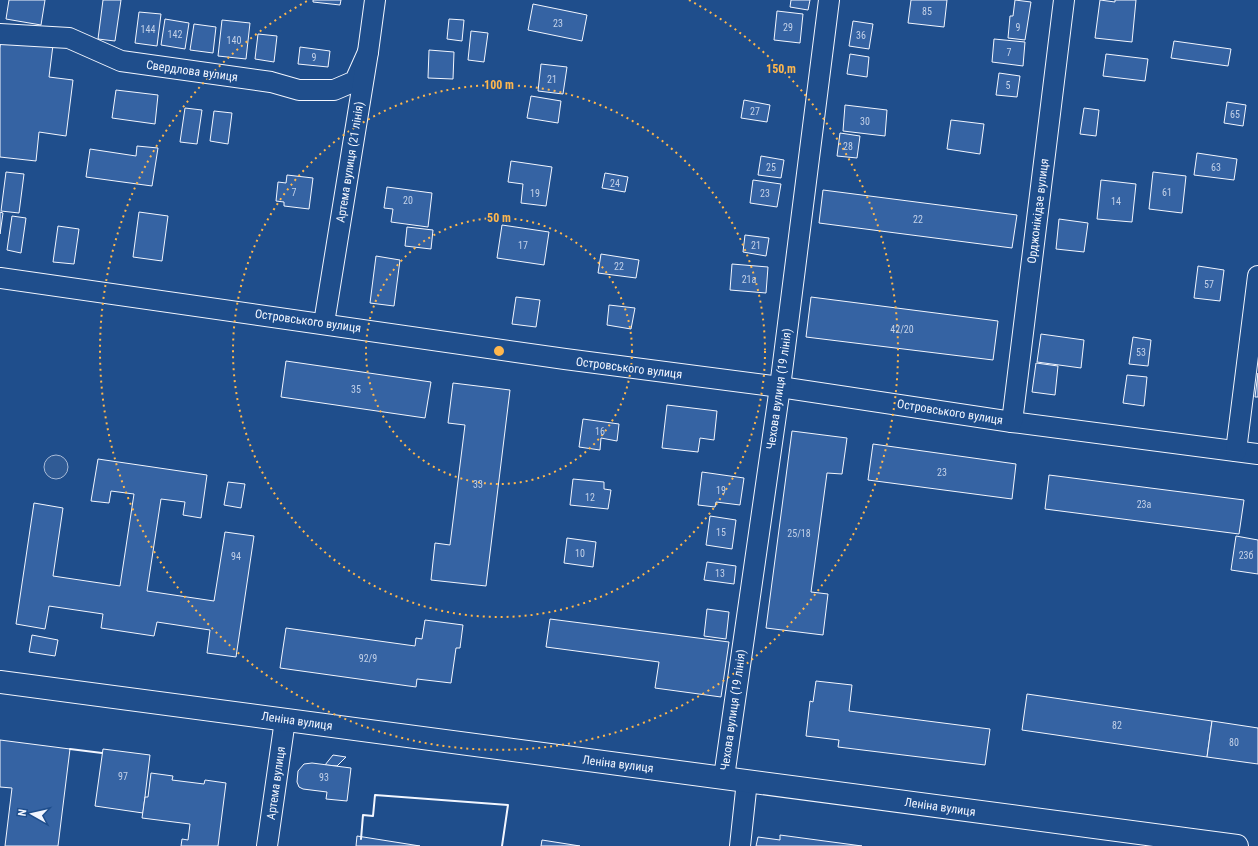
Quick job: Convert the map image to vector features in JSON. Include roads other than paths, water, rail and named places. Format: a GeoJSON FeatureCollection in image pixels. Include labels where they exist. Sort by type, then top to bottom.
{"type":"FeatureCollection","features":[{"type":"Feature","properties":{"kind":"main road","name":"Леніна вулиця"},"geometry":{"type":"LineString","coordinates":[[0,682],[724,777],[1188,843],[1237,846]]}},
{"type":"Feature","properties":{"kind":"street","name":"Артема вулиця (21 лiнiя)"},"geometry":{"type":"LineString","coordinates":[[324,324],[375,0]]}},
{"type":"Feature","properties":{"kind":"street","name":"Чехова вулиця (19 лiнiя)"},"geometry":{"type":"LineString","coordinates":[[724,777],[780,387],[829,0]]}},
{"type":"Feature","properties":{"kind":"street","name":"Орджонікідзе вулиця"},"geometry":{"type":"LineString","coordinates":[[1012,422],[1064,0]]}},
{"type":"Feature","properties":{"kind":"street","name":"Свердлова вулиця"},"geometry":{"type":"LineString","coordinates":[[0,34],[70,38],[121,61],[271,82],[299,90],[334,90],[355,81],[368,52]]}},
{"type":"Feature","properties":{"kind":"street"},"geometry":{"type":"LineString","coordinates":[[1236,451],[1258,276]]}},
{"type":"Feature","properties":{"kind":"street","name":"Островського вулиця"},"geometry":{"type":"LineString","coordinates":[[0,278],[565,359],[780,387],[1012,422],[1258,454]]}},
{"type":"Feature","properties":{"kind":"street","name":"Артема вулиця"},"geometry":{"type":"LineString","coordinates":[[267,846],[285,720]]}},
{"type":"Feature","properties":{"kind":"street"},"geometry":{"type":"LineString","coordinates":[[740,846],[747,781]]}}]}
